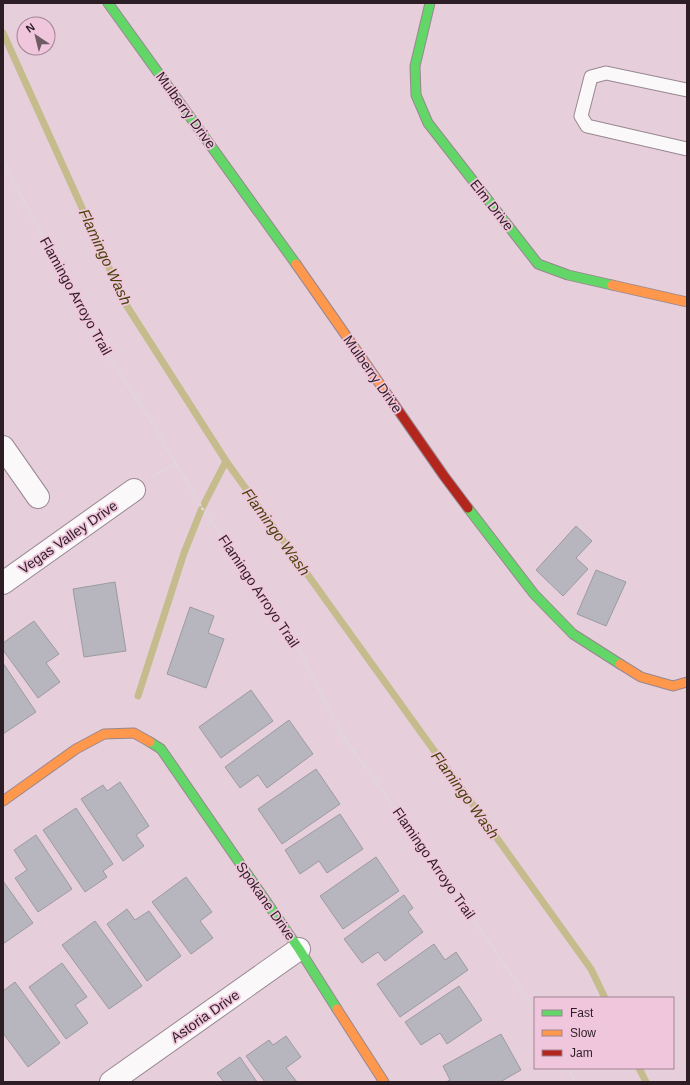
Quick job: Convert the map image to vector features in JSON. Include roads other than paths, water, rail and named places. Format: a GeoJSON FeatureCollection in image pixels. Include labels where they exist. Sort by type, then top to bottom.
{"type":"FeatureCollection","features":[{"type":"Feature","properties":{"kind":"street","name":"Elm Drive"},"geometry":{"type":"LineString","coordinates":[[430,3],[415,66],[416,95],[428,123],[538,264],[568,275],[687,302]]}},
{"type":"Feature","properties":{"kind":"street","name":"Mulberry Drive"},"geometry":{"type":"LineString","coordinates":[[115,5],[444,476],[534,594],[573,634],[641,677],[673,686],[687,682]]}},
{"type":"Feature","properties":{"kind":"street"},"geometry":{"type":"LineString","coordinates":[[3,447],[38,497]]}},
{"type":"Feature","properties":{"kind":"street","name":"Vegas Valley Drive"},"geometry":{"type":"LineString","coordinates":[[3,583],[134,490]]}},
{"type":"Feature","properties":{"kind":"street","name":"Spokane Drive"},"geometry":{"type":"LineString","coordinates":[[3,801],[76,749],[104,734],[134,733],[160,748],[299,949],[384,1082]]}},
{"type":"Feature","properties":{"kind":"street","name":"Astoria Drive"},"geometry":{"type":"LineString","coordinates":[[111,1082],[299,949]]}},
{"type":"Feature","properties":{"kind":"lane"},"geometry":{"type":"LineString","coordinates":[[687,90],[606,73],[591,76],[581,116],[587,126],[687,148]]}},
{"type":"Feature","properties":{"kind":"waterway","name":"Flamingo Wash"},"geometry":{"type":"LineString","coordinates":[[3,33],[125,303],[226,461],[591,969],[605,997]]}},
{"type":"Feature","properties":{"kind":"waterway"},"geometry":{"type":"LineString","coordinates":[[138,696],[184,553],[202,508],[226,461]]}},
{"type":"Feature","properties":{"kind":"waterway","name":"Flamingo Wash"},"geometry":{"type":"LineString","coordinates":[[640,1069],[646,1082]]}}]}
